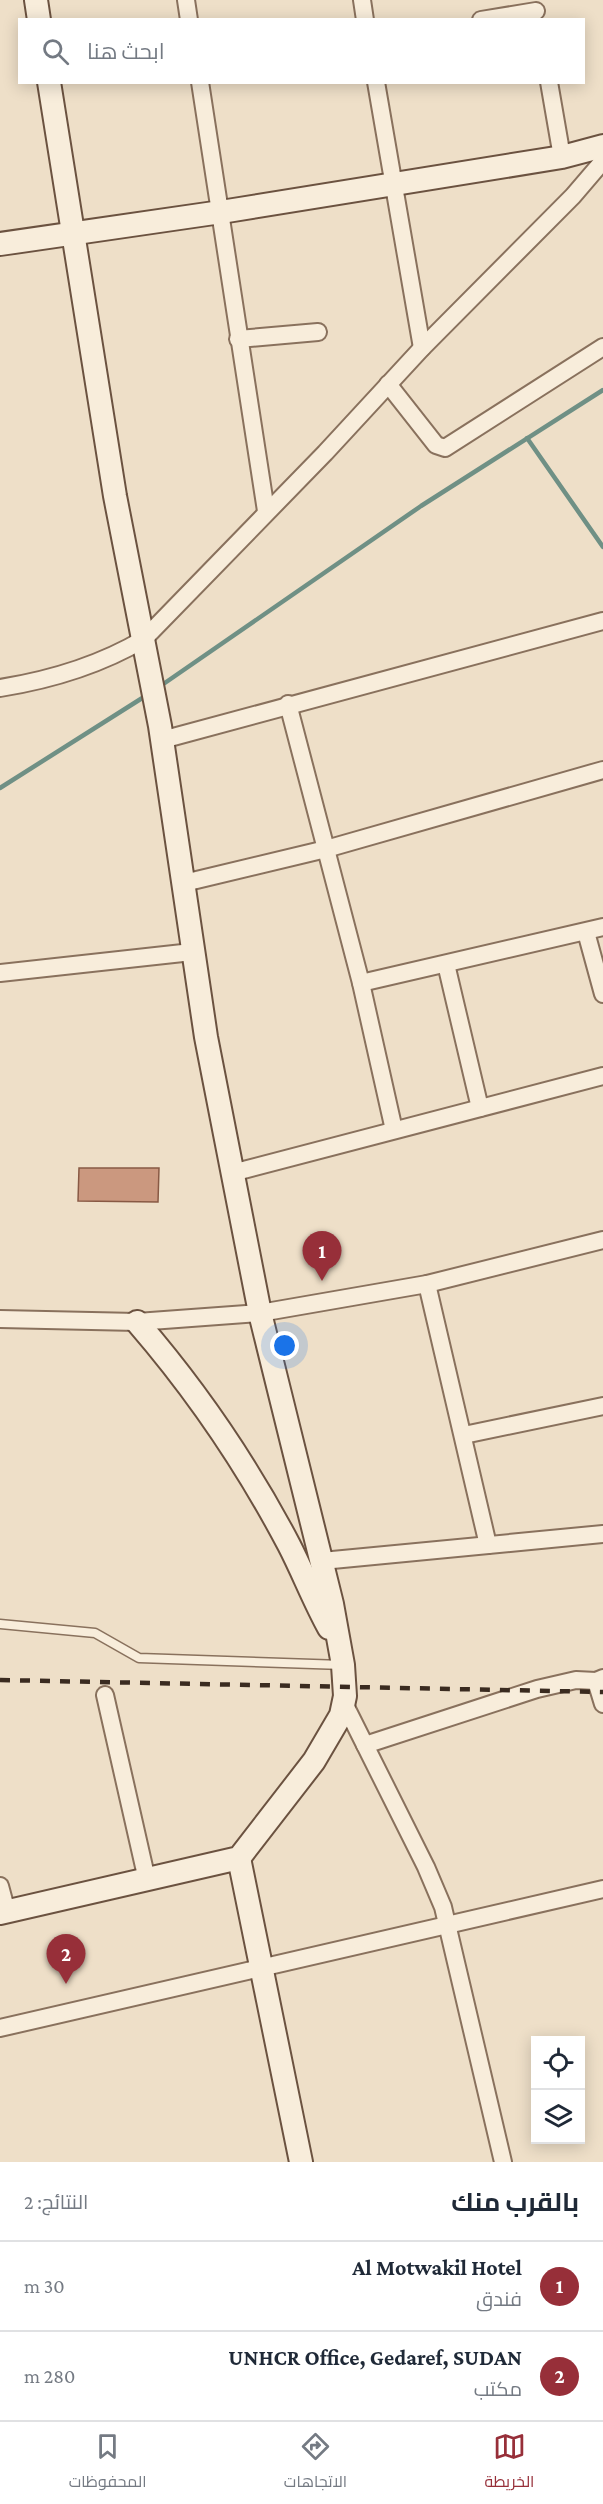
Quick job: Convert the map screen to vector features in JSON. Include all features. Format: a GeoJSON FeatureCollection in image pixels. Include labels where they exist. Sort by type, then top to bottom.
{"type":"FeatureCollection","features":[{"type":"Feature","properties":{"kind":"street"},"geometry":{"type":"LineString","coordinates":[[36,0],[39,18]]}},
{"type":"Feature","properties":{"kind":"street"},"geometry":{"type":"LineString","coordinates":[[186,0],[189,18]]}},
{"type":"Feature","properties":{"kind":"street"},"geometry":{"type":"LineString","coordinates":[[362,0],[365,18]]}},
{"type":"Feature","properties":{"kind":"street"},"geometry":{"type":"LineString","coordinates":[[492,18],[536,10]]}},
{"type":"Feature","properties":{"kind":"street"},"geometry":{"type":"LineString","coordinates":[[0,1886],[4,1912],[239,1858],[314,1761],[341,1715],[344,1703],[341,1655],[322,1561],[260,1313],[206,1037],[161,733],[115,496],[49,84]]}},
{"type":"Feature","properties":{"kind":"street"},"geometry":{"type":"LineString","coordinates":[[200,84],[266,511]]}},
{"type":"Feature","properties":{"kind":"street"},"geometry":{"type":"LineString","coordinates":[[376,84],[422,348]]}},
{"type":"Feature","properties":{"kind":"street"},"geometry":{"type":"LineString","coordinates":[[549,84],[562,157]]}},
{"type":"Feature","properties":{"kind":"street"},"geometry":{"type":"LineString","coordinates":[[0,244],[221,212],[562,157],[603,146]]}},
{"type":"Feature","properties":{"kind":"street"},"geometry":{"type":"LineString","coordinates":[[0,688],[38,682],[146,648],[266,511],[325,453],[422,348],[573,196],[603,161]]}},
{"type":"Feature","properties":{"kind":"street"},"geometry":{"type":"LineString","coordinates":[[238,339],[318,332]]}},
{"type":"Feature","properties":{"kind":"street"},"geometry":{"type":"LineString","coordinates":[[388,384],[436,445],[445,448],[603,347]]}},
{"type":"Feature","properties":{"kind":"street"},"geometry":{"type":"LineString","coordinates":[[161,733],[288,704],[603,621]]}},
{"type":"Feature","properties":{"kind":"street"},"geometry":{"type":"LineString","coordinates":[[288,704],[361,983],[394,1130]]}},
{"type":"Feature","properties":{"kind":"street"},"geometry":{"type":"LineString","coordinates":[[184,883],[327,849],[603,770]]}},
{"type":"Feature","properties":{"kind":"street"},"geometry":{"type":"LineString","coordinates":[[361,983],[603,927]]}},
{"type":"Feature","properties":{"kind":"street"},"geometry":{"type":"LineString","coordinates":[[586,932],[603,994]]}},
{"type":"Feature","properties":{"kind":"street"},"geometry":{"type":"LineString","coordinates":[[0,973],[192,952]]}},
{"type":"Feature","properties":{"kind":"street"},"geometry":{"type":"LineString","coordinates":[[446,964],[480,1108]]}},
{"type":"Feature","properties":{"kind":"street"},"geometry":{"type":"LineString","coordinates":[[232,1173],[603,1076]]}},
{"type":"Feature","properties":{"kind":"street"},"geometry":{"type":"LineString","coordinates":[[0,1319],[137,1322],[260,1313],[427,1284],[603,1240]]}},
{"type":"Feature","properties":{"kind":"street"},"geometry":{"type":"LineString","coordinates":[[427,1284],[488,1545]]}},
{"type":"Feature","properties":{"kind":"street"},"geometry":{"type":"LineString","coordinates":[[137,1322],[166,1356],[205,1409],[257,1491],[289,1545],[341,1655]]}},
{"type":"Feature","properties":{"kind":"street"},"geometry":{"type":"LineString","coordinates":[[464,1436],[603,1406]]}},
{"type":"Feature","properties":{"kind":"street"},"geometry":{"type":"LineString","coordinates":[[322,1561],[603,1534]]}},
{"type":"Feature","properties":{"kind":"street"},"geometry":{"type":"LineString","coordinates":[[366,1745],[537,1689],[576,1680],[600,1679],[603,1704]]}},
{"type":"Feature","properties":{"kind":"street"},"geometry":{"type":"LineString","coordinates":[[105,1695],[147,1880]]}},
{"type":"Feature","properties":{"kind":"street"},"geometry":{"type":"LineString","coordinates":[[344,1703],[426,1867],[448,1925],[503,2162]]}},
{"type":"Feature","properties":{"kind":"street"},"geometry":{"type":"LineString","coordinates":[[239,1858],[301,2162]]}},
{"type":"Feature","properties":{"kind":"street"},"geometry":{"type":"LineString","coordinates":[[0,2028],[603,1889]]}},
{"type":"Feature","properties":{"kind":"lane"},"geometry":{"type":"LineString","coordinates":[[0,1624],[95,1633],[139,1658],[341,1655]]}},
{"type":"Feature","properties":{"kind":"building"},"geometry":{"type":"Polygon","coordinates":[[[79,1168],[159,1168],[158,1202],[78,1201],[79,1168]]]}},
{"type":"Feature","properties":{"kind":"waterway"},"geometry":{"type":"LineString","coordinates":[[159,687],[421,506],[603,390]]}},
{"type":"Feature","properties":{"kind":"waterway"},"geometry":{"type":"LineString","coordinates":[[527,438],[603,547]]}},
{"type":"Feature","properties":{"kind":"waterway"},"geometry":{"type":"LineString","coordinates":[[0,788],[147,695]]}},
{"type":"Feature","properties":{"kind":"railway"},"geometry":{"type":"LineString","coordinates":[[0,1680],[603,1692]]}},
{"type":"Feature","properties":{"kind":"place","name":"Al Motwakil Hotel"},"geometry":{"type":"Point","coordinates":[322,1281]}},
{"type":"Feature","properties":{"kind":"place","name":"UNHCR Office, Gedaref, SUDAN"},"geometry":{"type":"Point","coordinates":[66,1984]}}]}
